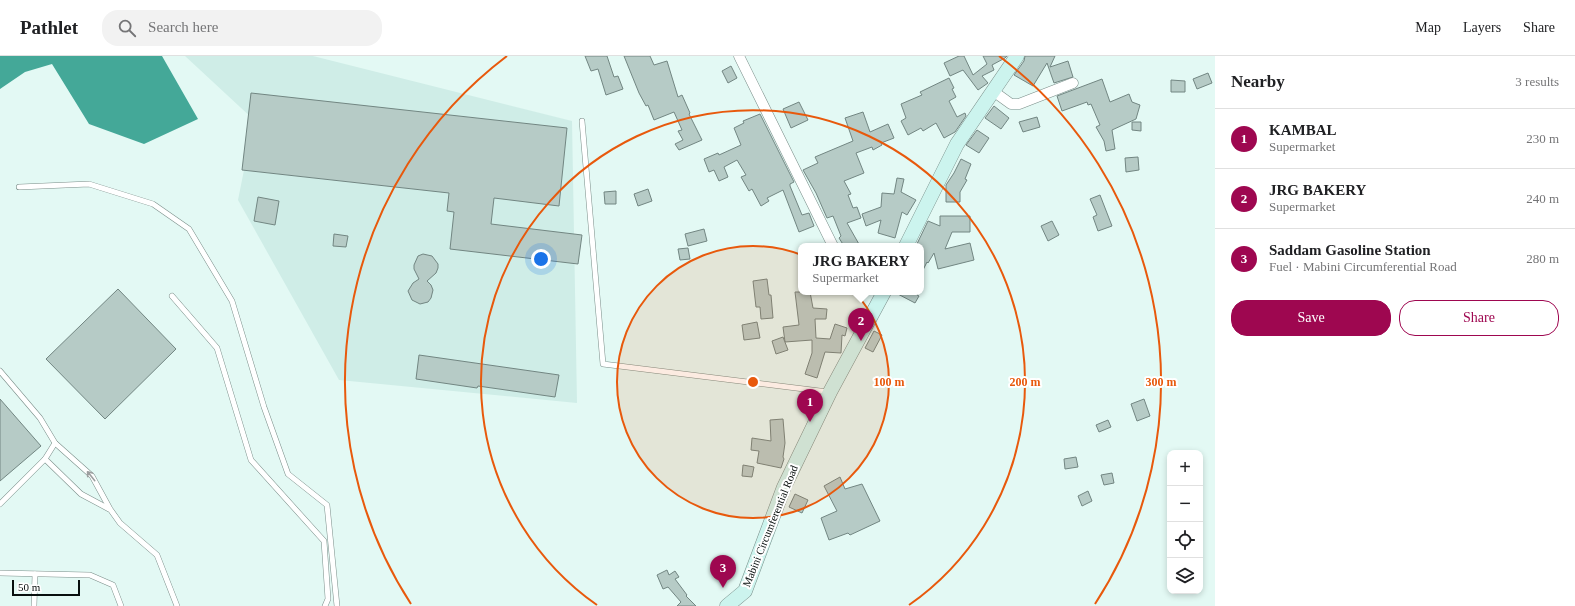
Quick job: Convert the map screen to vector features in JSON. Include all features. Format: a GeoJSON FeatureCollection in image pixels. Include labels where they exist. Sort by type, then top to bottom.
{"type":"FeatureCollection","features":[{"type":"Feature","properties":{"kind":"main road"},"geometry":{"type":"LineString","coordinates":[[908,243],[957,144],[1017,56]]}},
{"type":"Feature","properties":{"kind":"main road","name":"Mabini Circumferential Road"},"geometry":{"type":"LineString","coordinates":[[727,606],[745,591],[784,487],[830,392],[882,295]]}},
{"type":"Feature","properties":{"kind":"street"},"geometry":{"type":"LineString","coordinates":[[739,56],[832,243]]}},
{"type":"Feature","properties":{"kind":"street"},"geometry":{"type":"LineString","coordinates":[[993,91],[1011,104],[1019,104],[1073,83]]}},
{"type":"Feature","properties":{"kind":"lane"},"geometry":{"type":"LineString","coordinates":[[582,121],[603,364],[830,392]]}},
{"type":"Feature","properties":{"kind":"lane"},"geometry":{"type":"LineString","coordinates":[[19,187],[90,184],[153,204],[189,229],[232,302],[264,407],[288,474],[327,505],[337,606]]}},
{"type":"Feature","properties":{"kind":"lane"},"geometry":{"type":"LineString","coordinates":[[172,296],[217,348],[251,460],[324,541],[328,599],[325,606]]}},
{"type":"Feature","properties":{"kind":"lane"},"geometry":{"type":"LineString","coordinates":[[0,371],[40,418],[55,443],[92,476],[110,510],[120,523],[157,555],[177,606]]}},
{"type":"Feature","properties":{"kind":"lane"},"geometry":{"type":"LineString","coordinates":[[0,504],[44,459],[55,443]]}},
{"type":"Feature","properties":{"kind":"lane"},"geometry":{"type":"LineString","coordinates":[[44,459],[81,494],[110,510]]}},
{"type":"Feature","properties":{"kind":"lane"},"geometry":{"type":"LineString","coordinates":[[0,573],[90,575],[112,585],[121,606]]}},
{"type":"Feature","properties":{"kind":"lane"},"geometry":{"type":"LineString","coordinates":[[34,606],[35,574]]}},
{"type":"Feature","properties":{"kind":"shaded area"},"geometry":{"type":"Polygon","coordinates":[[[0,56],[162,56],[198,119],[144,144],[89,124],[52,64],[25,72],[0,89],[0,56]]]}},
{"type":"Feature","properties":{"kind":"shaded area"},"geometry":{"type":"Polygon","coordinates":[[[185,56],[313,56],[572,121],[577,403],[339,380],[238,200],[254,120],[185,56]]]}},
{"type":"Feature","properties":{"kind":"building"},"geometry":{"type":"Polygon","coordinates":[[[585,56],[607,56],[614,77],[618,76],[623,89],[606,95],[598,69],[591,71],[585,56]]]}},
{"type":"Feature","properties":{"kind":"building"},"geometry":{"type":"Polygon","coordinates":[[[624,56],[650,56],[654,65],[667,61],[678,97],[682,95],[690,113],[689,114],[702,140],[679,150],[675,144],[683,140],[678,131],[682,130],[674,112],[654,120],[648,105],[646,106],[639,93],[624,56]]]}},
{"type":"Feature","properties":{"kind":"building"},"geometry":{"type":"Polygon","coordinates":[[[959,56],[964,56],[973,75],[987,64],[983,56],[1007,56],[992,65],[994,70],[982,76],[988,83],[978,90],[963,70],[950,76],[944,63],[959,56]]]}},
{"type":"Feature","properties":{"kind":"building"},"geometry":{"type":"Polygon","coordinates":[[[1025,56],[1055,56],[1050,67],[1068,61],[1073,77],[1054,83],[1047,63],[1033,86],[1014,75],[1024,61],[1025,56]]]}},
{"type":"Feature","properties":{"kind":"building"},"geometry":{"type":"Polygon","coordinates":[[[731,66],[737,78],[728,83],[722,71],[731,66]]]}},
{"type":"Feature","properties":{"kind":"building"},"geometry":{"type":"Polygon","coordinates":[[[1208,73],[1212,83],[1197,89],[1193,79],[1208,73]]]}},
{"type":"Feature","properties":{"kind":"building"},"geometry":{"type":"Polygon","coordinates":[[[949,78],[954,88],[952,89],[956,97],[949,101],[957,117],[965,113],[966,116],[955,132],[944,138],[936,123],[923,131],[921,128],[908,135],[901,121],[906,118],[901,104],[922,95],[920,92],[949,78]]]}},
{"type":"Feature","properties":{"kind":"building"},"geometry":{"type":"Polygon","coordinates":[[[1102,79],[1110,102],[1129,94],[1132,102],[1140,105],[1136,119],[1112,130],[1115,149],[1106,151],[1104,141],[1096,127],[1100,125],[1091,104],[1088,105],[1087,102],[1062,111],[1057,96],[1102,79]]]}},
{"type":"Feature","properties":{"kind":"building"},"geometry":{"type":"Polygon","coordinates":[[[1171,80],[1185,81],[1185,92],[1171,92],[1171,80]]]}},
{"type":"Feature","properties":{"kind":"building"},"geometry":{"type":"Polygon","coordinates":[[[251,93],[567,128],[559,206],[494,198],[491,224],[582,235],[578,264],[450,249],[454,212],[447,211],[449,193],[242,170],[251,93]]]}},
{"type":"Feature","properties":{"kind":"building"},"geometry":{"type":"Polygon","coordinates":[[[799,102],[808,120],[791,128],[783,109],[799,102]]]}},
{"type":"Feature","properties":{"kind":"building"},"geometry":{"type":"Polygon","coordinates":[[[994,106],[1009,118],[1001,129],[985,118],[994,106]]]}},
{"type":"Feature","properties":{"kind":"building"},"geometry":{"type":"Polygon","coordinates":[[[863,112],[870,132],[888,124],[894,138],[881,143],[882,145],[873,150],[872,147],[856,153],[864,173],[844,181],[851,194],[848,195],[853,208],[857,207],[861,218],[847,223],[858,243],[842,243],[839,238],[841,236],[833,216],[827,218],[816,193],[803,170],[818,163],[815,157],[853,141],[845,118],[863,112]]]}},
{"type":"Feature","properties":{"kind":"building"},"geometry":{"type":"Polygon","coordinates":[[[760,114],[794,182],[790,184],[790,186],[802,215],[809,213],[814,226],[799,232],[783,190],[767,198],[769,201],[761,206],[752,189],[749,191],[741,177],[746,175],[737,160],[724,167],[728,177],[719,181],[714,170],[709,172],[704,159],[718,153],[719,155],[741,145],[734,128],[744,123],[743,121],[760,114]]]}},
{"type":"Feature","properties":{"kind":"building"},"geometry":{"type":"Polygon","coordinates":[[[1037,117],[1040,127],[1023,132],[1019,122],[1037,117]]]}},
{"type":"Feature","properties":{"kind":"building"},"geometry":{"type":"Polygon","coordinates":[[[1132,122],[1141,122],[1141,131],[1132,130],[1132,122]]]}},
{"type":"Feature","properties":{"kind":"building"},"geometry":{"type":"Polygon","coordinates":[[[977,130],[989,138],[979,153],[966,145],[977,130]]]}},
{"type":"Feature","properties":{"kind":"building"},"geometry":{"type":"Polygon","coordinates":[[[1138,157],[1139,170],[1126,172],[1125,158],[1138,157]]]}},
{"type":"Feature","properties":{"kind":"building"},"geometry":{"type":"Polygon","coordinates":[[[961,159],[971,164],[965,179],[967,180],[960,192],[960,202],[946,202],[946,185],[961,159]]]}},
{"type":"Feature","properties":{"kind":"building"},"geometry":{"type":"Polygon","coordinates":[[[897,178],[904,179],[901,192],[916,200],[907,215],[902,212],[895,238],[878,233],[881,220],[866,226],[862,214],[881,207],[882,193],[894,194],[897,178]]]}},
{"type":"Feature","properties":{"kind":"building"},"geometry":{"type":"Polygon","coordinates":[[[648,189],[652,201],[638,206],[634,194],[648,189]]]}},
{"type":"Feature","properties":{"kind":"building"},"geometry":{"type":"Polygon","coordinates":[[[616,191],[616,204],[605,204],[604,192],[616,191]]]}},
{"type":"Feature","properties":{"kind":"building"},"geometry":{"type":"Polygon","coordinates":[[[1100,195],[1112,226],[1098,231],[1093,217],[1097,215],[1090,199],[1100,195]]]}},
{"type":"Feature","properties":{"kind":"building"},"geometry":{"type":"Polygon","coordinates":[[[258,197],[279,201],[275,225],[254,221],[258,197]]]}},
{"type":"Feature","properties":{"kind":"building"},"geometry":{"type":"Polygon","coordinates":[[[940,216],[970,216],[970,232],[952,232],[945,249],[970,243],[974,260],[938,269],[934,253],[924,268],[924,243],[917,243],[928,221],[940,226],[940,216]]]}},
{"type":"Feature","properties":{"kind":"building"},"geometry":{"type":"Polygon","coordinates":[[[1052,221],[1059,235],[1048,241],[1041,226],[1052,221]]]}},
{"type":"Feature","properties":{"kind":"building"},"geometry":{"type":"Polygon","coordinates":[[[704,229],[707,241],[688,246],[685,234],[704,229]]]}},
{"type":"Feature","properties":{"kind":"building"},"geometry":{"type":"Polygon","coordinates":[[[334,234],[348,236],[346,247],[333,246],[334,234]]]}},
{"type":"Feature","properties":{"kind":"building"},"geometry":{"type":"Polygon","coordinates":[[[688,248],[690,259],[680,260],[678,249],[688,248]]]}},
{"type":"Feature","properties":{"kind":"building"},"geometry":{"type":"Polygon","coordinates":[[[423,254],[432,256],[438,264],[438,268],[436,273],[427,281],[433,290],[431,298],[428,302],[420,304],[412,300],[408,291],[413,283],[419,279],[414,269],[414,265],[418,256],[423,254]]]}},
{"type":"Feature","properties":{"kind":"building"},"geometry":{"type":"Polygon","coordinates":[[[767,279],[769,295],[771,295],[773,318],[761,319],[760,307],[756,307],[753,281],[767,279]]]}},
{"type":"Feature","properties":{"kind":"building"},"geometry":{"type":"Polygon","coordinates":[[[118,289],[176,349],[105,419],[46,359],[118,289]]]}},
{"type":"Feature","properties":{"kind":"building"},"geometry":{"type":"Polygon","coordinates":[[[795,292],[798,292],[798,295],[811,295],[813,308],[827,309],[826,319],[815,319],[816,338],[830,339],[835,324],[847,328],[845,336],[842,335],[841,353],[825,352],[817,378],[805,374],[812,353],[812,340],[785,342],[783,327],[799,325],[795,292]]]}},
{"type":"Feature","properties":{"kind":"building"},"geometry":{"type":"Polygon","coordinates":[[[900,295],[919,296],[915,303],[900,295]]]}},
{"type":"Feature","properties":{"kind":"building"},"geometry":{"type":"Polygon","coordinates":[[[757,322],[760,338],[744,340],[742,325],[757,322]]]}},
{"type":"Feature","properties":{"kind":"building"},"geometry":{"type":"Polygon","coordinates":[[[874,331],[882,335],[873,352],[865,348],[874,331]]]}},
{"type":"Feature","properties":{"kind":"building"},"geometry":{"type":"Polygon","coordinates":[[[783,337],[788,350],[776,354],[772,341],[783,337]]]}},
{"type":"Feature","properties":{"kind":"building"},"geometry":{"type":"Polygon","coordinates":[[[419,355],[559,375],[555,397],[416,379],[419,355]]]}},
{"type":"Feature","properties":{"kind":"building"},"geometry":{"type":"Polygon","coordinates":[[[0,399],[41,446],[0,481],[0,399]]]}},
{"type":"Feature","properties":{"kind":"building"},"geometry":{"type":"Polygon","coordinates":[[[1144,399],[1150,416],[1137,421],[1131,404],[1144,399]]]}},
{"type":"Feature","properties":{"kind":"building"},"geometry":{"type":"Polygon","coordinates":[[[783,419],[785,443],[784,459],[781,468],[757,463],[759,451],[751,450],[752,438],[771,441],[770,420],[783,419]]]}},
{"type":"Feature","properties":{"kind":"building"},"geometry":{"type":"Polygon","coordinates":[[[1108,420],[1111,427],[1099,432],[1096,425],[1108,420]]]}},
{"type":"Feature","properties":{"kind":"building"},"geometry":{"type":"Polygon","coordinates":[[[1076,457],[1078,467],[1065,469],[1064,459],[1076,457]]]}},
{"type":"Feature","properties":{"kind":"building"},"geometry":{"type":"Polygon","coordinates":[[[743,465],[754,467],[752,477],[742,476],[743,465]]]}},
{"type":"Feature","properties":{"kind":"building"},"geometry":{"type":"Polygon","coordinates":[[[1112,473],[1114,483],[1104,485],[1101,475],[1112,473]]]}},
{"type":"Feature","properties":{"kind":"building"},"geometry":{"type":"Polygon","coordinates":[[[840,477],[845,489],[862,484],[880,521],[850,535],[848,533],[829,540],[821,518],[837,511],[824,486],[840,477]]]}},
{"type":"Feature","properties":{"kind":"building"},"geometry":{"type":"Polygon","coordinates":[[[1088,491],[1092,501],[1082,506],[1078,496],[1088,491]]]}},
{"type":"Feature","properties":{"kind":"building"},"geometry":{"type":"Polygon","coordinates":[[[795,494],[808,500],[802,513],[789,507],[795,494]]]}},
{"type":"Feature","properties":{"kind":"building"},"geometry":{"type":"Polygon","coordinates":[[[667,570],[669,575],[675,571],[679,577],[675,579],[687,595],[686,596],[696,606],[677,606],[681,602],[668,587],[663,589],[657,575],[667,570]]]}},
{"type":"Feature","properties":{"kind":"place","name":"JRG BAKERY"},"geometry":{"type":"Point","coordinates":[861,341]}},
{"type":"Feature","properties":{"kind":"place","name":"KAMBAL"},"geometry":{"type":"Point","coordinates":[810,422]}},
{"type":"Feature","properties":{"kind":"place","name":"Saddam Gasoline Station"},"geometry":{"type":"Point","coordinates":[723,588]}}]}
